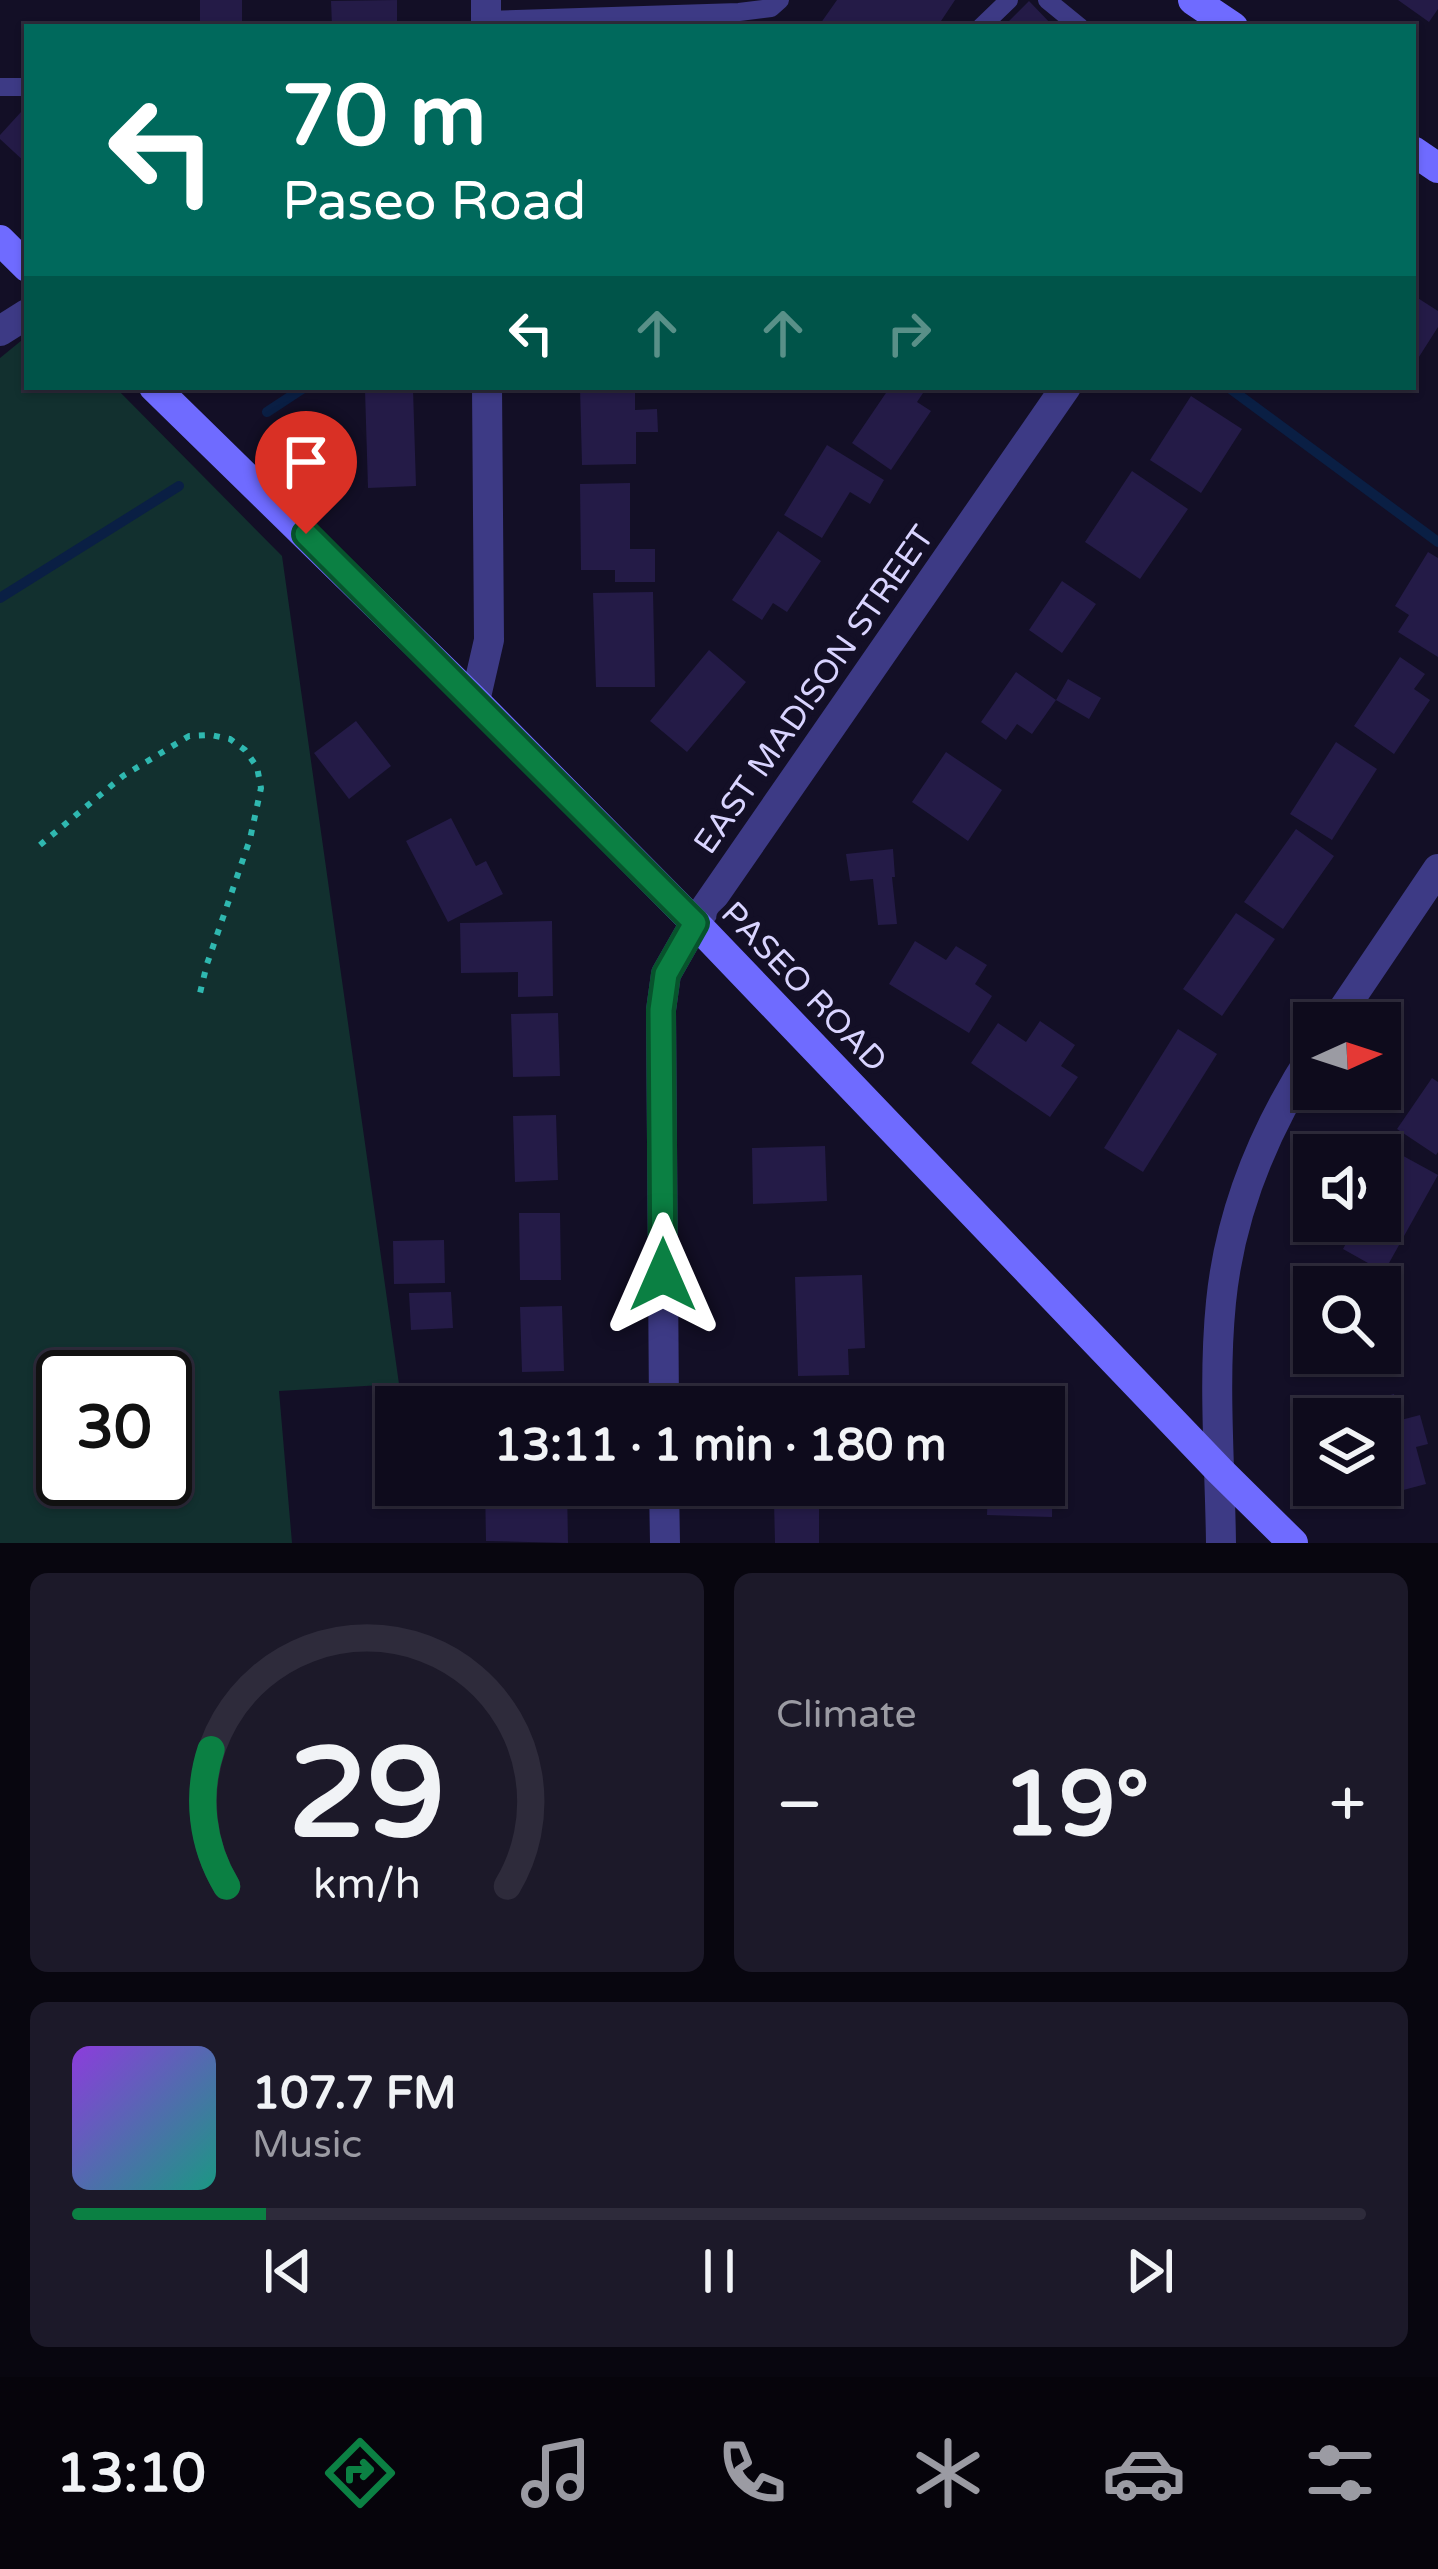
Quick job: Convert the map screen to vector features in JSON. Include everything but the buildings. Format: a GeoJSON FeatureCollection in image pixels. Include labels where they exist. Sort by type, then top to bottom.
{"type":"FeatureCollection","features":[{"type":"Feature","properties":{"kind":"main road"},"geometry":{"type":"LineString","coordinates":[[1196,8],[1227,24]]}},
{"type":"Feature","properties":{"kind":"main road"},"geometry":{"type":"LineString","coordinates":[[0,240],[24,264]]}},
{"type":"Feature","properties":{"kind":"main road","name":"PASEO ROAD"},"geometry":{"type":"LineString","coordinates":[[157,390],[695,923],[1293,1543]]}},
{"type":"Feature","properties":{"kind":"street"},"geometry":{"type":"LineString","coordinates":[[475,701],[489,640],[488,390]]}},
{"type":"Feature","properties":{"kind":"street","name":"EAST MADISON STREET"},"geometry":{"type":"LineString","coordinates":[[664,1386],[661,1010],[666,974],[695,923],[1064,390]]}},
{"type":"Feature","properties":{"kind":"street"},"geometry":{"type":"LineString","coordinates":[[1348,1002],[1438,869]]}},
{"type":"Feature","properties":{"kind":"street"},"geometry":{"type":"LineString","coordinates":[[1221,1543],[1219,1356],[1231,1241],[1266,1138],[1293,1085]]}},
{"type":"Feature","properties":{"kind":"street"},"geometry":{"type":"LineString","coordinates":[[664,1506],[665,1543]]}},
{"type":"Feature","properties":{"kind":"lane"},"geometry":{"type":"LineString","coordinates":[[486,16],[739,12],[771,8],[780,0]]}},
{"type":"Feature","properties":{"kind":"lane"},"geometry":{"type":"LineString","coordinates":[[989,24],[1009,0]]}},
{"type":"Feature","properties":{"kind":"lane"},"geometry":{"type":"LineString","coordinates":[[1047,0],[1076,24]]}},
{"type":"Feature","properties":{"kind":"path"},"geometry":{"type":"LineString","coordinates":[[40,845],[123,776],[189,736],[211,735],[245,750],[257,767],[261,788],[250,839],[200,993]]}},
{"type":"Feature","properties":{"kind":"green space"},"geometry":{"type":"Polygon","coordinates":[[[24,338],[24,390],[118,390],[282,556],[399,1384],[279,1391],[292,1543],[0,1543],[0,358],[24,338]]]}},
{"type":"Feature","properties":{"kind":"waterway"},"geometry":{"type":"LineString","coordinates":[[267,412],[300,390]]}},
{"type":"Feature","properties":{"kind":"waterway"},"geometry":{"type":"LineString","coordinates":[[1232,390],[1438,542]]}},
{"type":"Feature","properties":{"kind":"waterway"},"geometry":{"type":"LineString","coordinates":[[0,598],[179,486]]}},
{"type":"Feature","properties":{"kind":"route"},"geometry":{"type":"LineString","coordinates":[[306,534],[695,923],[666,974],[661,1010],[663,1275]]}}]}
